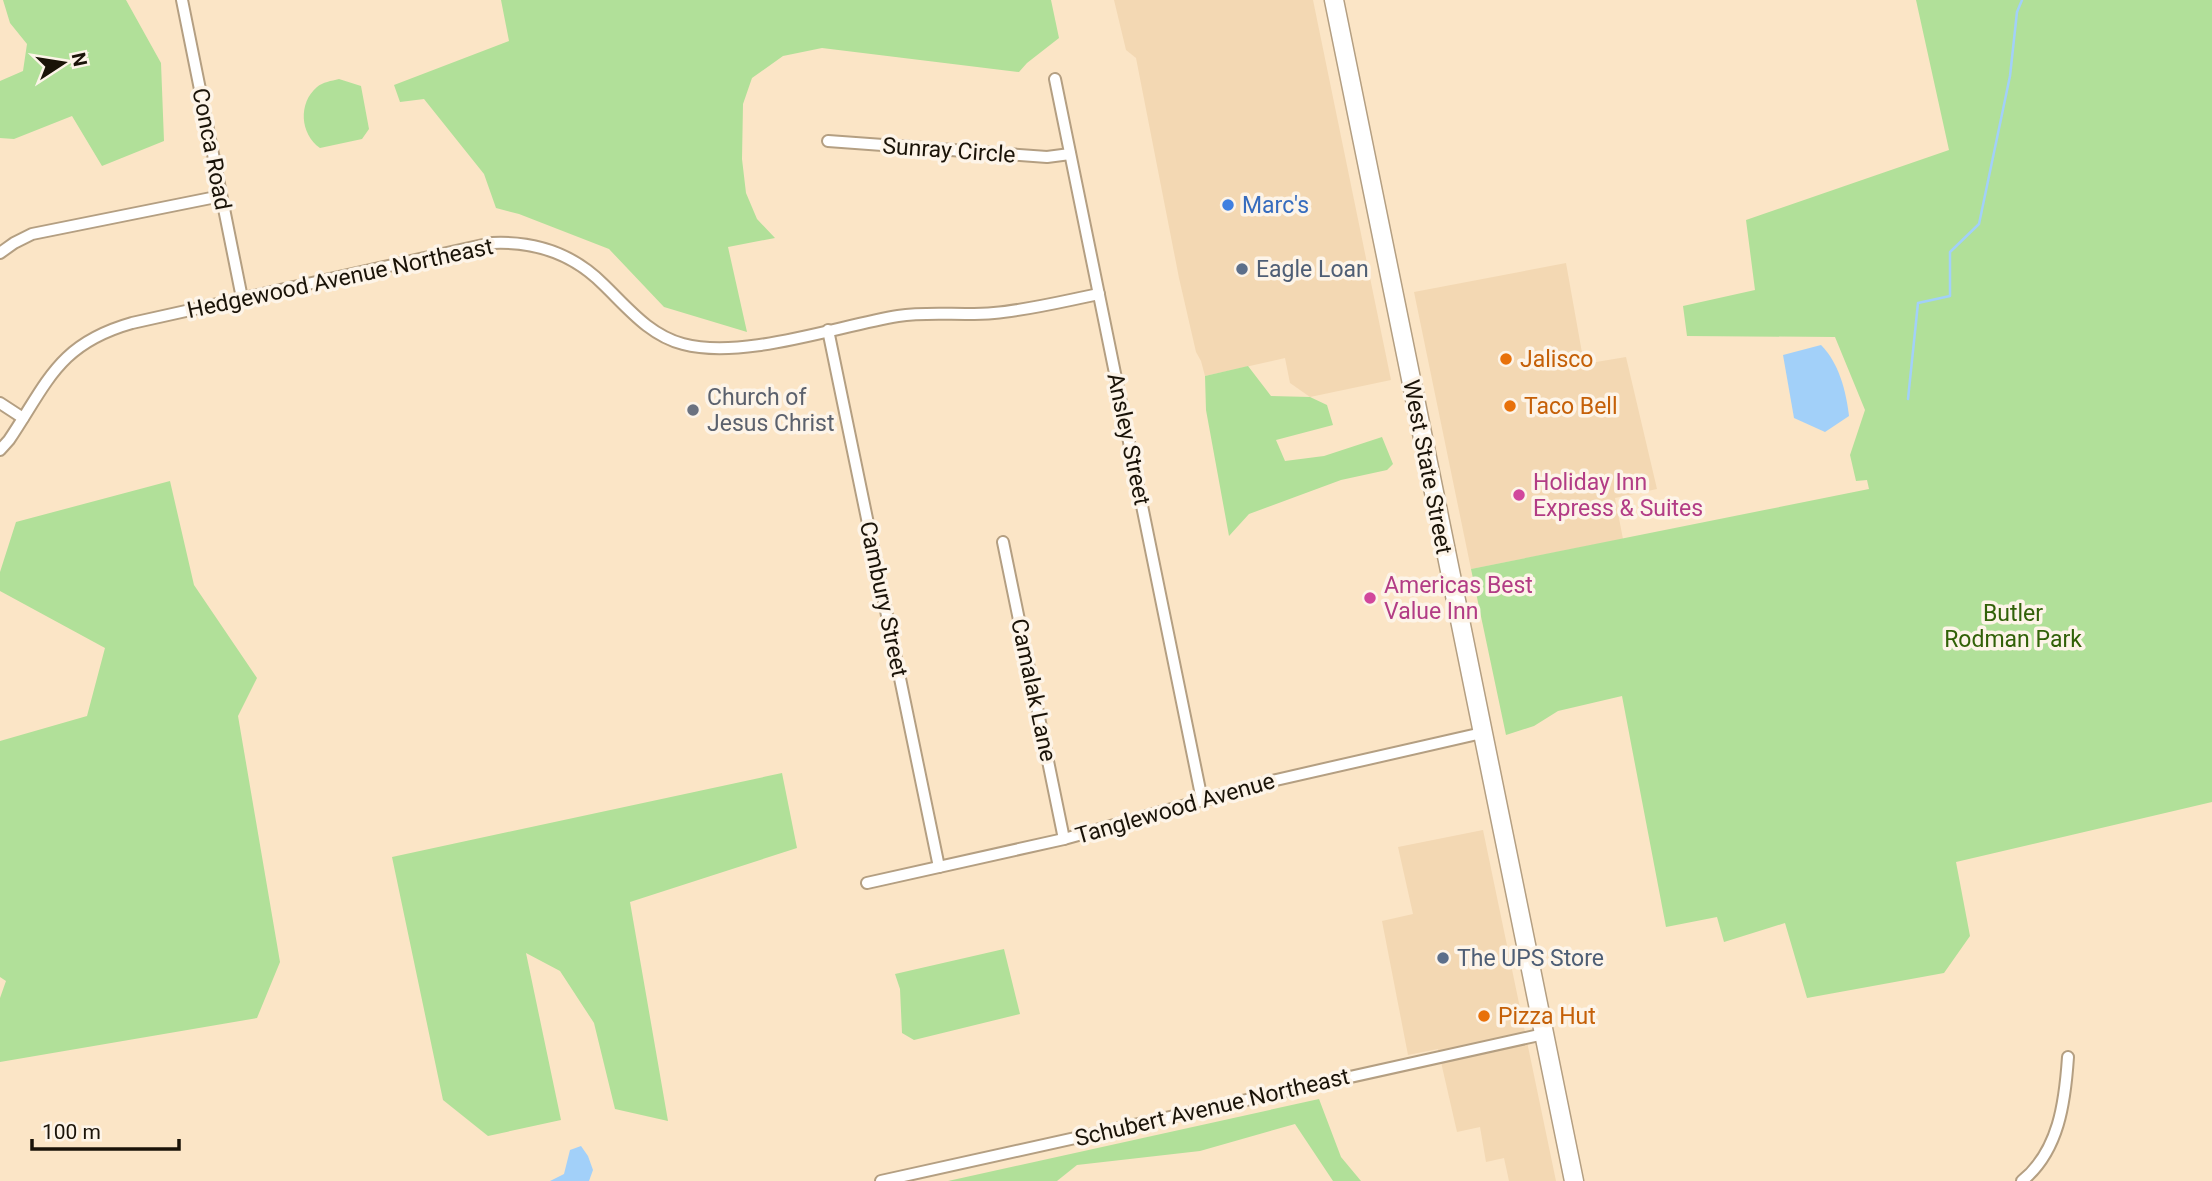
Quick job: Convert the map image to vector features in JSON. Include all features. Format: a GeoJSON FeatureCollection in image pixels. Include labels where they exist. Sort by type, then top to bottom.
{"type":"FeatureCollection","features":[{"type":"Feature","properties":{"kind":"highway","name":"West State Street"},"geometry":{"type":"LineString","coordinates":[[1334,0],[1574,1181]]}},
{"type":"Feature","properties":{"kind":"street","name":"Conca Road"},"geometry":{"type":"LineString","coordinates":[[182,0],[242,298]]}},
{"type":"Feature","properties":{"kind":"street","name":"Ansley Street"},"geometry":{"type":"LineString","coordinates":[[1055,79],[1202,800]]}},
{"type":"Feature","properties":{"kind":"street","name":"Sunray Circle"},"geometry":{"type":"LineString","coordinates":[[828,141],[1047,157],[1070,154]]}},
{"type":"Feature","properties":{"kind":"street"},"geometry":{"type":"LineString","coordinates":[[0,253],[32,234],[221,196]]}},
{"type":"Feature","properties":{"kind":"street","name":"Hedgewood Avenue Northeast"},"geometry":{"type":"LineString","coordinates":[[0,450],[57,366],[91,339],[132,323],[478,246],[514,243],[543,248],[570,259],[594,276],[636,318],[667,338],[681,343],[724,348],[914,314],[1001,312],[1099,294]]}},
{"type":"Feature","properties":{"kind":"street","name":"Cambury Street"},"geometry":{"type":"LineString","coordinates":[[828,330],[939,867]]}},
{"type":"Feature","properties":{"kind":"street"},"geometry":{"type":"LineString","coordinates":[[0,403],[23,418]]}},
{"type":"Feature","properties":{"kind":"street","name":"Camalak Lane"},"geometry":{"type":"LineString","coordinates":[[1003,542],[1064,839]]}},
{"type":"Feature","properties":{"kind":"street","name":"Tanglewood Avenue"},"geometry":{"type":"LineString","coordinates":[[867,883],[1064,839],[1276,780],[1482,733]]}},
{"type":"Feature","properties":{"kind":"street","name":"Schubert Avenue Northeast"},"geometry":{"type":"LineString","coordinates":[[881,1181],[1544,1034]]}},
{"type":"Feature","properties":{"kind":"street"},"geometry":{"type":"LineString","coordinates":[[2022,1181],[2042,1162],[2055,1137],[2068,1057]]}},
{"type":"Feature","properties":{"kind":"shaded area"},"geometry":{"type":"Polygon","coordinates":[[[1114,0],[1313,0],[1391,380],[1310,397],[1290,383],[1285,358],[1205,376],[1196,352],[1179,278],[1136,58],[1126,50],[1114,0]]]}},
{"type":"Feature","properties":{"kind":"shaded area"},"geometry":{"type":"Polygon","coordinates":[[[1566,263],[1584,364],[1626,357],[1657,489],[1615,498],[1623,539],[1471,569],[1414,292],[1566,263]]]}},
{"type":"Feature","properties":{"kind":"shaded area"},"geometry":{"type":"Polygon","coordinates":[[[1483,830],[1556,1181],[1509,1181],[1504,1158],[1486,1162],[1480,1127],[1457,1132],[1438,1049],[1408,1055],[1382,921],[1413,914],[1398,847],[1483,830]]]}},
{"type":"Feature","properties":{"kind":"green space"},"geometry":{"type":"Polygon","coordinates":[[[3,0],[126,0],[161,63],[164,141],[102,166],[72,116],[14,139],[0,138],[0,81],[23,71],[27,44],[10,23],[3,0]]]}},
{"type":"Feature","properties":{"kind":"green space"},"geometry":{"type":"Polygon","coordinates":[[[501,0],[1051,0],[1059,38],[1019,72],[822,48],[783,56],[752,78],[743,104],[742,159],[746,193],[757,219],[775,238],[728,247],[747,332],[664,307],[609,249],[519,214],[496,208],[484,174],[424,99],[400,102],[394,85],[509,41],[501,0]]]}},
{"type":"Feature","properties":{"kind":"green space","name":"Butler Rodman Park"},"geometry":{"type":"Polygon","coordinates":[[[1916,0],[2212,0],[2212,802],[1956,862],[1970,936],[1944,973],[1807,998],[1785,923],[1724,942],[1717,917],[1666,927],[1622,696],[1558,711],[1534,726],[1506,735],[1471,569],[1869,489],[1867,480],[1856,481],[1850,455],[1865,410],[1835,337],[1687,336],[1683,306],[1755,290],[1746,220],[1949,150],[1916,0]]]}},
{"type":"Feature","properties":{"kind":"green space"},"geometry":{"type":"Polygon","coordinates":[[[339,79],[361,86],[369,129],[362,139],[320,148],[308,135],[304,110],[317,87],[339,79]]]}},
{"type":"Feature","properties":{"kind":"green space"},"geometry":{"type":"Polygon","coordinates":[[[1248,366],[1271,396],[1310,397],[1327,405],[1333,425],[1276,440],[1285,461],[1324,456],[1382,437],[1393,464],[1387,470],[1341,480],[1249,514],[1229,536],[1206,410],[1205,376],[1248,366]]]}},
{"type":"Feature","properties":{"kind":"green space"},"geometry":{"type":"Polygon","coordinates":[[[170,481],[194,585],[257,678],[238,716],[280,962],[257,1018],[0,1062],[0,998],[6,981],[0,977],[0,741],[87,716],[105,648],[0,591],[0,572],[16,522],[170,481]]]}},
{"type":"Feature","properties":{"kind":"green space"},"geometry":{"type":"Polygon","coordinates":[[[782,773],[797,848],[630,902],[668,1121],[615,1109],[594,1023],[560,971],[526,953],[561,1120],[488,1136],[443,1100],[392,857],[782,773]]]}},
{"type":"Feature","properties":{"kind":"green space"},"geometry":{"type":"Polygon","coordinates":[[[1004,949],[1020,1014],[914,1040],[902,1033],[900,989],[895,974],[1004,949]]]}},
{"type":"Feature","properties":{"kind":"green space"},"geometry":{"type":"Polygon","coordinates":[[[1319,1099],[1341,1157],[1361,1181],[1333,1181],[1295,1124],[1200,1151],[1077,1165],[1057,1181],[948,1181],[1319,1099]]]}},
{"type":"Feature","properties":{"kind":"water"},"geometry":{"type":"Polygon","coordinates":[[[1821,345],[1833,360],[1841,378],[1849,416],[1825,432],[1794,418],[1783,355],[1821,345]]]}},
{"type":"Feature","properties":{"kind":"water"},"geometry":{"type":"Polygon","coordinates":[[[581,1146],[593,1170],[589,1181],[550,1181],[564,1174],[570,1150],[581,1146]]]}},
{"type":"Feature","properties":{"kind":"waterway"},"geometry":{"type":"LineString","coordinates":[[1908,399],[1918,303],[1950,296],[1950,252],[1979,224],[2010,76],[2017,12],[2022,0]]}},
{"type":"Feature","properties":{"kind":"place","name":"Marc's"},"geometry":{"type":"Point","coordinates":[1228,205]}},
{"type":"Feature","properties":{"kind":"place","name":"Eagle Loan"},"geometry":{"type":"Point","coordinates":[1242,269]}},
{"type":"Feature","properties":{"kind":"place","name":"Jalisco"},"geometry":{"type":"Point","coordinates":[1506,359]}},
{"type":"Feature","properties":{"kind":"place","name":"Taco Bell"},"geometry":{"type":"Point","coordinates":[1510,406]}},
{"type":"Feature","properties":{"kind":"place","name":"Church of Jesus Christ"},"geometry":{"type":"Point","coordinates":[693,410]}},
{"type":"Feature","properties":{"kind":"place","name":"Holiday Inn Express & Suites"},"geometry":{"type":"Point","coordinates":[1519,495]}},
{"type":"Feature","properties":{"kind":"place","name":"Americas Best Value Inn"},"geometry":{"type":"Point","coordinates":[1370,598]}},
{"type":"Feature","properties":{"kind":"place","name":"The UPS Store"},"geometry":{"type":"Point","coordinates":[1443,958]}},
{"type":"Feature","properties":{"kind":"place","name":"Pizza Hut"},"geometry":{"type":"Point","coordinates":[1484,1016]}}]}
